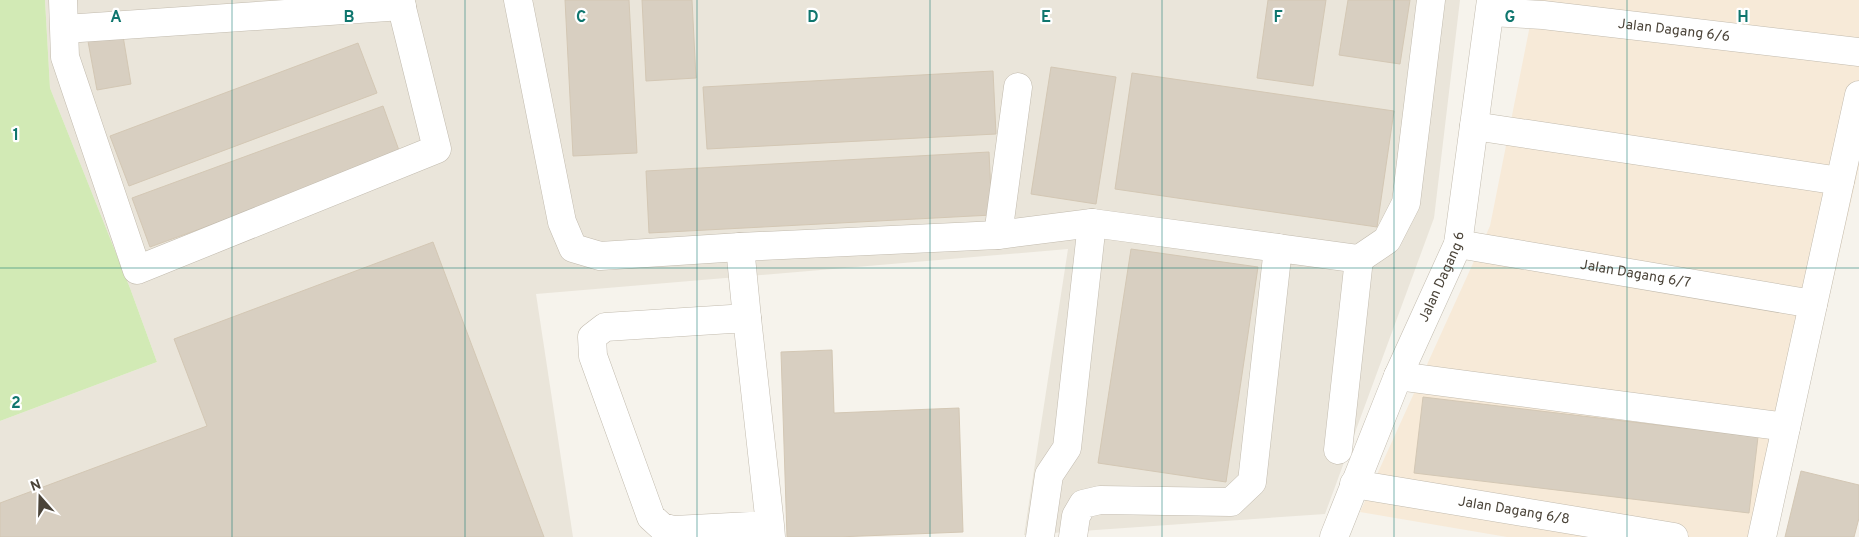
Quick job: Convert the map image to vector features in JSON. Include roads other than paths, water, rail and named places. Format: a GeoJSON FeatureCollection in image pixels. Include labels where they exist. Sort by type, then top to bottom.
{"type":"FeatureCollection","features":[{"type":"Feature","properties":{"kind":"street"},"geometry":{"type":"LineString","coordinates":[[64,0],[65,57],[136,270],[437,149],[401,3],[65,29]]}},
{"type":"Feature","properties":{"kind":"street"},"geometry":{"type":"LineString","coordinates":[[518,0],[562,222],[573,248],[600,256],[740,247],[998,235],[1092,223],[1359,259],[1387,240],[1406,203],[1431,0]]}},
{"type":"Feature","properties":{"kind":"street","name":"Jalan Dagang 6/6"},"geometry":{"type":"LineString","coordinates":[[1490,6],[1545,8],[1859,52]]}},
{"type":"Feature","properties":{"kind":"street","name":"Jalan Dagang 6"},"geometry":{"type":"LineString","coordinates":[[1334,537],[1398,376],[1458,244],[1490,6]]}},
{"type":"Feature","properties":{"kind":"street"},"geometry":{"type":"LineString","coordinates":[[998,235],[1018,87]]}},
{"type":"Feature","properties":{"kind":"street"},"geometry":{"type":"LineString","coordinates":[[1762,537],[1859,95]]}},
{"type":"Feature","properties":{"kind":"street"},"geometry":{"type":"LineString","coordinates":[[1474,126],[1840,181]]}},
{"type":"Feature","properties":{"kind":"street"},"geometry":{"type":"LineString","coordinates":[[1040,537],[1049,474],[1067,448],[1092,223]]}},
{"type":"Feature","properties":{"kind":"street","name":"Jalan Dagang 6/7"},"geometry":{"type":"LineString","coordinates":[[1458,244],[1813,304]]}},
{"type":"Feature","properties":{"kind":"street"},"geometry":{"type":"LineString","coordinates":[[740,247],[771,531],[674,530],[662,527],[651,517],[593,356],[592,337],[605,328],[747,318]]}},
{"type":"Feature","properties":{"kind":"street"},"geometry":{"type":"LineString","coordinates":[[1073,537],[1076,516],[1083,504],[1100,500],[1231,502],[1252,482],[1278,248]]}},
{"type":"Feature","properties":{"kind":"street"},"geometry":{"type":"LineString","coordinates":[[1338,450],[1359,259]]}},
{"type":"Feature","properties":{"kind":"street"},"geometry":{"type":"LineString","coordinates":[[1398,376],[1786,427]]}},
{"type":"Feature","properties":{"kind":"street","name":"Jalan Dagang 6/8"},"geometry":{"type":"LineString","coordinates":[[1354,484],[1674,537]]}}]}
